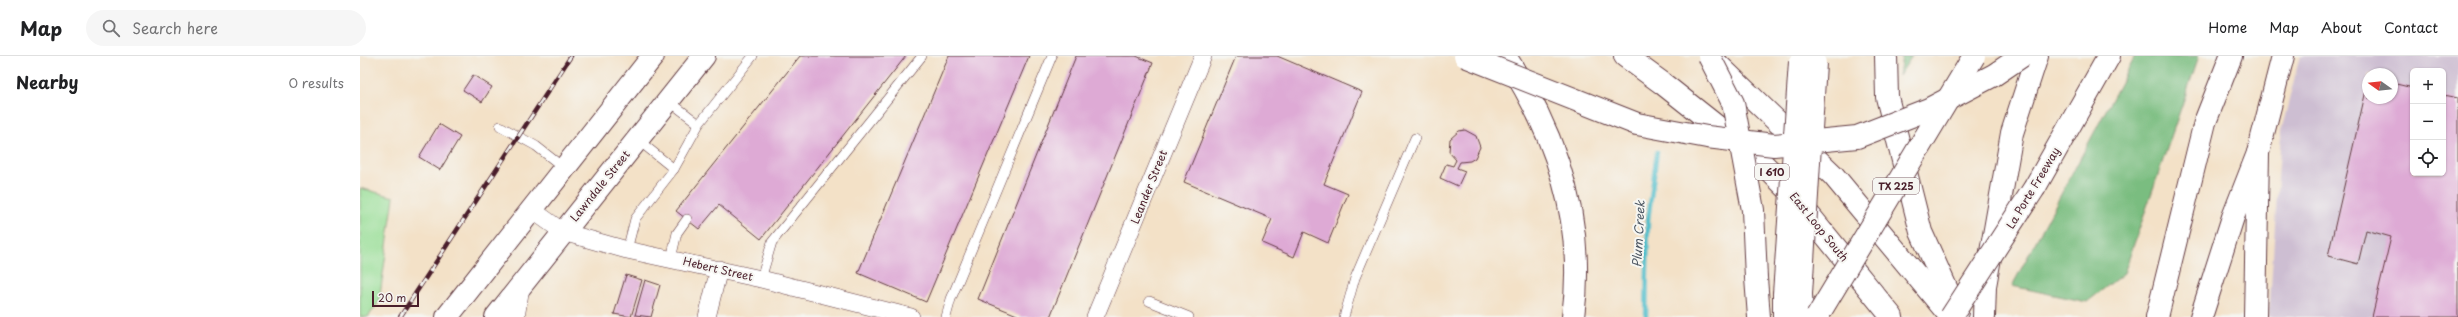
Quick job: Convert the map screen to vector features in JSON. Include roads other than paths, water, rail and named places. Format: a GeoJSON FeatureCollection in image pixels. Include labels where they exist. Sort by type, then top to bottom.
{"type":"FeatureCollection","features":[{"type":"Feature","properties":{"kind":"main road"},"geometry":{"type":"LineString","coordinates":[[446,317],[653,56]]}},
{"type":"Feature","properties":{"kind":"main road","name":"Lawndale Street"},"geometry":{"type":"LineString","coordinates":[[496,317],[704,56]]}},
{"type":"Feature","properties":{"kind":"main road"},"geometry":{"type":"LineString","coordinates":[[1465,56],[1637,124],[1707,137],[1774,145],[1857,137],[1929,109],[1994,75],[2022,56]]}},
{"type":"Feature","properties":{"kind":"main road"},"geometry":{"type":"LineString","coordinates":[[1506,56],[1528,90],[1562,170],[1575,233],[1576,297],[1573,317]]}},
{"type":"Feature","properties":{"kind":"main road","name":"East Loop South"},"geometry":{"type":"LineString","coordinates":[[1624,56],[1662,83],[1758,159],[1788,189],[1892,317]]}},
{"type":"Feature","properties":{"kind":"main road"},"geometry":{"type":"LineString","coordinates":[[1708,56],[1733,103],[1752,210],[1759,317]]}},
{"type":"Feature","properties":{"kind":"main road"},"geometry":{"type":"LineString","coordinates":[[1708,56],[1833,175],[1951,317]]}},
{"type":"Feature","properties":{"kind":"main road"},"geometry":{"type":"LineString","coordinates":[[1886,56],[1887,97],[1921,232],[1959,317]]}},
{"type":"Feature","properties":{"kind":"main road","name":"TX 225"},"geometry":{"type":"LineString","coordinates":[[1817,317],[1974,56]]}},
{"type":"Feature","properties":{"kind":"main road"},"geometry":{"type":"LineString","coordinates":[[1984,317],[1985,286],[2012,133],[2037,56]]}},
{"type":"Feature","properties":{"kind":"main road","name":"La Porte Freeway"},"geometry":{"type":"LineString","coordinates":[[1951,317],[2035,187],[2109,56]]}},
{"type":"Feature","properties":{"kind":"main road"},"geometry":{"type":"LineString","coordinates":[[2157,317],[2205,122],[2231,56]]}},
{"type":"Feature","properties":{"kind":"main road"},"geometry":{"type":"LineString","coordinates":[[2201,317],[2233,218],[2258,153],[2283,56]]}},
{"type":"Feature","properties":{"kind":"main road"},"geometry":{"type":"LineString","coordinates":[[1784,317],[1793,294],[1808,59]]}},
{"type":"Feature","properties":{"kind":"main road"},"geometry":{"type":"LineString","coordinates":[[2255,317],[2258,153]]}},
{"type":"Feature","properties":{"kind":"main road"},"geometry":{"type":"LineString","coordinates":[[1793,294],[1802,317]]}},
{"type":"Feature","properties":{"kind":"street","name":"Leander Street"},"geometry":{"type":"LineString","coordinates":[[1095,317],[1203,56]]}},
{"type":"Feature","properties":{"kind":"street","name":"Hebert Street"},"geometry":{"type":"LineString","coordinates":[[531,209],[563,232],[627,250],[719,269],[894,315],[911,317]]}},
{"type":"Feature","properties":{"kind":"street"},"geometry":{"type":"LineString","coordinates":[[707,317],[719,269]]}},
{"type":"Feature","properties":{"kind":"street"},"geometry":{"type":"LineString","coordinates":[[516,317],[521,286]]}},
{"type":"Feature","properties":{"kind":"lane"},"geometry":{"type":"LineString","coordinates":[[627,250],[635,219],[674,169],[699,124],[753,56]]}},
{"type":"Feature","properties":{"kind":"lane"},"geometry":{"type":"LineString","coordinates":[[761,279],[772,242],[922,56]]}},
{"type":"Feature","properties":{"kind":"lane"},"geometry":{"type":"LineString","coordinates":[[946,317],[951,299],[1052,56]]}},
{"type":"Feature","properties":{"kind":"lane"},"geometry":{"type":"LineString","coordinates":[[668,101],[699,124]]}},
{"type":"Feature","properties":{"kind":"lane"},"geometry":{"type":"LineString","coordinates":[[500,126],[536,146],[564,168]]}},
{"type":"Feature","properties":{"kind":"lane"},"geometry":{"type":"LineString","coordinates":[[1344,317],[1355,278],[1415,138]]}},
{"type":"Feature","properties":{"kind":"lane"},"geometry":{"type":"LineString","coordinates":[[638,139],[674,169]]}},
{"type":"Feature","properties":{"kind":"lane"},"geometry":{"type":"LineString","coordinates":[[671,259],[678,233],[687,219]]}},
{"type":"Feature","properties":{"kind":"lane"},"geometry":{"type":"LineString","coordinates":[[1149,301],[1189,317]]}},
{"type":"Feature","properties":{"kind":"waterway","name":"Plum Creek"},"geometry":{"type":"LineString","coordinates":[[1646,317],[1648,220],[1657,152]]}},
{"type":"Feature","properties":{"kind":"railway"},"geometry":{"type":"LineString","coordinates":[[400,317],[571,56]]}}]}
